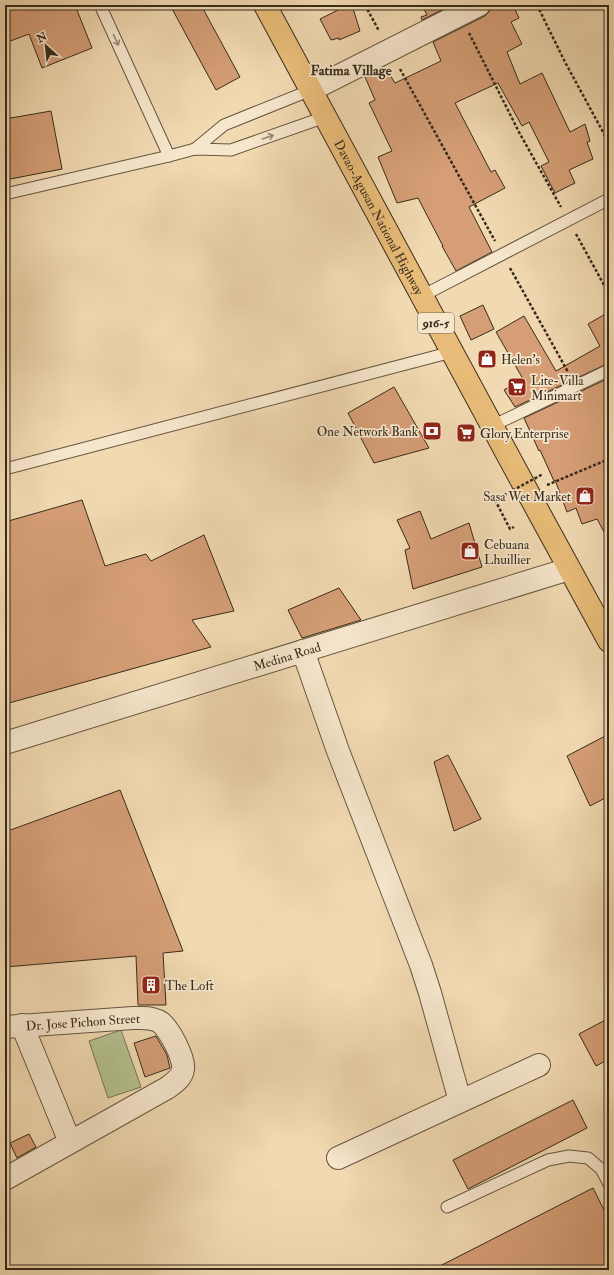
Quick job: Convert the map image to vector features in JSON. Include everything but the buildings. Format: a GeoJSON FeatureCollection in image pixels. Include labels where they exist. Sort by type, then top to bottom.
{"type":"FeatureCollection","features":[{"type":"Feature","properties":{"kind":"main road","name":"Davao-Agusan National Highway"},"geometry":{"type":"LineString","coordinates":[[265,5],[609,641]]}},
{"type":"Feature","properties":{"kind":"street"},"geometry":{"type":"LineString","coordinates":[[311,90],[479,5]]}},
{"type":"Feature","properties":{"kind":"street","name":"Medina Road"},"geometry":{"type":"LineString","coordinates":[[5,743],[569,569]]}},
{"type":"Feature","properties":{"kind":"street"},"geometry":{"type":"LineString","coordinates":[[303,651],[338,751],[421,965],[460,1101]]}},
{"type":"Feature","properties":{"kind":"street","name":"Dr. Jose Pichon Street"},"geometry":{"type":"LineString","coordinates":[[14,1026],[150,1018],[159,1021],[170,1033],[183,1063],[181,1076],[167,1088],[70,1142]]}},
{"type":"Feature","properties":{"kind":"street"},"geometry":{"type":"LineString","coordinates":[[5,1179],[70,1142],[14,1026]]}},
{"type":"Feature","properties":{"kind":"street"},"geometry":{"type":"LineString","coordinates":[[338,1158],[539,1066]]}},
{"type":"Feature","properties":{"kind":"lane"},"geometry":{"type":"LineString","coordinates":[[100,5],[169,156]]}},
{"type":"Feature","properties":{"kind":"lane"},"geometry":{"type":"LineString","coordinates":[[195,149],[224,125],[311,90]]}},
{"type":"Feature","properties":{"kind":"lane"},"geometry":{"type":"LineString","coordinates":[[5,194],[195,149],[231,150],[325,117]]}},
{"type":"Feature","properties":{"kind":"lane"},"geometry":{"type":"LineString","coordinates":[[422,296],[609,199]]}},
{"type":"Feature","properties":{"kind":"lane"},"geometry":{"type":"LineString","coordinates":[[5,469],[452,352]]}},
{"type":"Feature","properties":{"kind":"lane"},"geometry":{"type":"LineString","coordinates":[[492,426],[609,370]]}},
{"type":"Feature","properties":{"kind":"lane"},"geometry":{"type":"LineString","coordinates":[[447,1207],[548,1160],[570,1156],[588,1158],[601,1169],[609,1184]]}},
{"type":"Feature","properties":{"kind":"path"},"geometry":{"type":"LineString","coordinates":[[365,5],[502,255],[576,386]]}},
{"type":"Feature","properties":{"kind":"path"},"geometry":{"type":"LineString","coordinates":[[537,5],[565,62],[609,143]]}},
{"type":"Feature","properties":{"kind":"path"},"geometry":{"type":"LineString","coordinates":[[459,15],[520,134],[609,294]]}},
{"type":"Feature","properties":{"kind":"path"},"geometry":{"type":"LineString","coordinates":[[528,493],[609,459]]}},
{"type":"Feature","properties":{"kind":"path"},"geometry":{"type":"LineString","coordinates":[[514,527],[510,529],[495,500],[543,474]]}},
{"type":"Feature","properties":{"kind":"green space"},"geometry":{"type":"Polygon","coordinates":[[[121,1030],[141,1087],[108,1098],[89,1041],[121,1030]]]}},
{"type":"Feature","properties":{"kind":"place","name":"Helen's"},"geometry":{"type":"Point","coordinates":[487,359]}},
{"type":"Feature","properties":{"kind":"place","name":"Lite-Villa Minimart"},"geometry":{"type":"Point","coordinates":[517,387]}},
{"type":"Feature","properties":{"kind":"place","name":"One Network Bank"},"geometry":{"type":"Point","coordinates":[432,431]}},
{"type":"Feature","properties":{"kind":"place","name":"Glory Enterprise"},"geometry":{"type":"Point","coordinates":[466,433]}},
{"type":"Feature","properties":{"kind":"place","name":"Sasa Wet Market"},"geometry":{"type":"Point","coordinates":[585,496]}},
{"type":"Feature","properties":{"kind":"place","name":"Cebuana Lhuillier"},"geometry":{"type":"Point","coordinates":[470,551]}},
{"type":"Feature","properties":{"kind":"place","name":"The Loft"},"geometry":{"type":"Point","coordinates":[151,985]}},
{"type":"Feature","properties":{"kind":"district","name":"Fatima Village"},"geometry":{"type":"Point","coordinates":[351,70]}}]}
